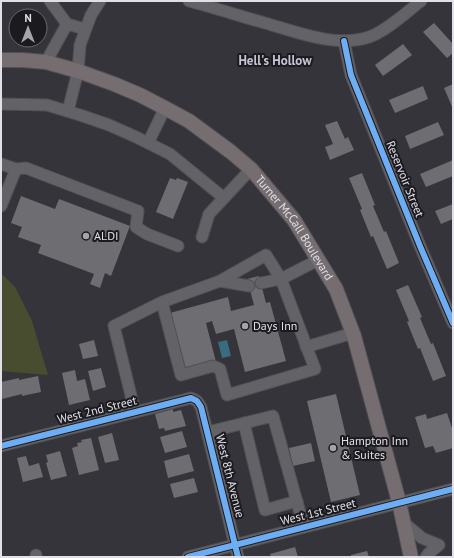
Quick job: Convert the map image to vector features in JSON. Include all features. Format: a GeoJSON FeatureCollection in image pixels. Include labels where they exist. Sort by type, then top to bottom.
{"type":"FeatureCollection","features":[{"type":"Feature","properties":{"kind":"main road"},"geometry":{"type":"LineString","coordinates":[[1,53],[22,60]]}},
{"type":"Feature","properties":{"kind":"main road","name":"Turner McCall Boulevard"},"geometry":{"type":"LineString","coordinates":[[1,60],[46,62],[78,71],[140,95],[189,121],[251,169],[294,220],[336,289],[353,334],[399,502],[411,557]]}},
{"type":"Feature","properties":{"kind":"street"},"geometry":{"type":"LineString","coordinates":[[50,1],[67,24],[85,29]]}},
{"type":"Feature","properties":{"kind":"street"},"geometry":{"type":"LineString","coordinates":[[68,111],[78,71],[80,45],[91,15],[100,1]]}},
{"type":"Feature","properties":{"kind":"street"},"geometry":{"type":"LineString","coordinates":[[189,1],[310,36],[344,41],[358,40],[370,37],[380,32],[421,1]]}},
{"type":"Feature","properties":{"kind":"street"},"geometry":{"type":"LineString","coordinates":[[46,62],[67,24]]}},
{"type":"Feature","properties":{"kind":"street","name":"Reservoir Street"},"geometry":{"type":"LineString","coordinates":[[344,41],[351,75],[420,246],[453,323]]}},
{"type":"Feature","properties":{"kind":"street"},"geometry":{"type":"LineString","coordinates":[[1,104],[46,105],[109,125],[170,154],[224,198]]}},
{"type":"Feature","properties":{"kind":"street"},"geometry":{"type":"LineString","coordinates":[[148,143],[165,108]]}},
{"type":"Feature","properties":{"kind":"street"},"geometry":{"type":"LineString","coordinates":[[1,164],[16,169],[26,168],[138,211],[136,227],[147,234],[178,246]]}},
{"type":"Feature","properties":{"kind":"street"},"geometry":{"type":"LineString","coordinates":[[1,206],[16,169]]}},
{"type":"Feature","properties":{"kind":"street"},"geometry":{"type":"LineString","coordinates":[[202,237],[209,214],[251,169]]}},
{"type":"Feature","properties":{"kind":"street"},"geometry":{"type":"LineString","coordinates":[[135,412],[114,326],[162,302],[220,281],[266,255],[281,279],[314,370],[227,395],[220,369],[213,366],[181,375],[162,302]]}},
{"type":"Feature","properties":{"kind":"street"},"geometry":{"type":"LineString","coordinates":[[261,283],[281,279],[318,260]]}},
{"type":"Feature","properties":{"kind":"street"},"geometry":{"type":"LineString","coordinates":[[220,281],[249,286]]}},
{"type":"Feature","properties":{"kind":"street"},"geometry":{"type":"LineString","coordinates":[[306,347],[353,334]]}},
{"type":"Feature","properties":{"kind":"street","name":"West 2nd Street"},"geometry":{"type":"LineString","coordinates":[[1,446],[191,398],[198,401]]}},
{"type":"Feature","properties":{"kind":"street","name":"West 8th Avenue"},"geometry":{"type":"LineString","coordinates":[[198,401],[202,407],[238,557]]}},
{"type":"Feature","properties":{"kind":"street"},"geometry":{"type":"LineString","coordinates":[[208,432],[273,416],[304,527]]}},
{"type":"Feature","properties":{"kind":"street"},"geometry":{"type":"LineString","coordinates":[[244,423],[265,510],[297,501]]}},
{"type":"Feature","properties":{"kind":"street","name":"West 1st Street"},"geometry":{"type":"LineString","coordinates":[[188,557],[453,489]]}},
{"type":"Feature","properties":{"kind":"street"},"geometry":{"type":"LineString","coordinates":[[403,522],[422,538],[438,545],[426,557]]}},
{"type":"Feature","properties":{"kind":"green space"},"geometry":{"type":"Polygon","coordinates":[[[1,273],[15,287],[32,321],[48,375],[1,371],[1,273]]]}},
{"type":"Feature","properties":{"kind":"water"},"geometry":{"type":"Polygon","coordinates":[[[227,340],[231,356],[222,358],[218,342],[227,340]]]}},
{"type":"Feature","properties":{"kind":"building"},"geometry":{"type":"Polygon","coordinates":[[[434,23],[453,44],[453,53],[447,58],[423,32],[434,23]]]}},
{"type":"Feature","properties":{"kind":"building"},"geometry":{"type":"Polygon","coordinates":[[[403,44],[412,55],[383,76],[375,65],[403,44]]]}},
{"type":"Feature","properties":{"kind":"building"},"geometry":{"type":"Polygon","coordinates":[[[453,84],[453,109],[444,88],[453,84]]]}},
{"type":"Feature","properties":{"kind":"building"},"geometry":{"type":"Polygon","coordinates":[[[423,86],[428,99],[395,113],[389,100],[423,86]]]}},
{"type":"Feature","properties":{"kind":"building"},"geometry":{"type":"Polygon","coordinates":[[[337,121],[345,139],[348,137],[354,150],[330,160],[325,147],[333,144],[325,125],[337,121]]]}},
{"type":"Feature","properties":{"kind":"building"},"geometry":{"type":"Polygon","coordinates":[[[438,122],[444,135],[410,149],[405,136],[438,122]]]}},
{"type":"Feature","properties":{"kind":"building"},"geometry":{"type":"Polygon","coordinates":[[[453,160],[453,176],[426,187],[420,174],[453,160]]]}},
{"type":"Feature","properties":{"kind":"building"},"geometry":{"type":"Polygon","coordinates":[[[362,173],[375,205],[373,206],[384,232],[386,231],[399,263],[387,269],[373,236],[371,237],[360,210],[362,209],[349,178],[362,173]]]}},
{"type":"Feature","properties":{"kind":"building"},"geometry":{"type":"Polygon","coordinates":[[[170,178],[176,180],[177,178],[188,182],[173,219],[156,212],[170,178]]]}},
{"type":"Feature","properties":{"kind":"building","name":"ALDI"},"geometry":{"type":"Polygon","coordinates":[[[21,196],[55,209],[59,199],[130,226],[111,276],[105,273],[100,288],[90,284],[94,274],[38,253],[41,245],[18,237],[22,227],[11,223],[21,196]]]}},
{"type":"Feature","properties":{"kind":"building"},"geometry":{"type":"Polygon","coordinates":[[[453,204],[453,219],[441,224],[435,211],[453,204]]]}},
{"type":"Feature","properties":{"kind":"building","name":"Days Inn"},"geometry":{"type":"Polygon","coordinates":[[[259,276],[266,303],[270,302],[286,361],[245,372],[234,329],[216,334],[212,321],[206,323],[216,362],[185,370],[170,313],[228,297],[231,311],[254,305],[247,279],[259,276]]]}},
{"type":"Feature","properties":{"kind":"building"},"geometry":{"type":"Polygon","coordinates":[[[408,285],[422,317],[420,318],[431,344],[433,343],[446,376],[433,381],[420,348],[418,349],[407,322],[409,321],[396,290],[408,285]]]}},
{"type":"Feature","properties":{"kind":"building"},"geometry":{"type":"Polygon","coordinates":[[[94,340],[98,356],[83,359],[79,344],[94,340]]]}},
{"type":"Feature","properties":{"kind":"building"},"geometry":{"type":"Polygon","coordinates":[[[101,368],[106,387],[93,391],[88,371],[101,368]]]}},
{"type":"Feature","properties":{"kind":"building"},"geometry":{"type":"Polygon","coordinates":[[[75,370],[77,381],[85,379],[90,400],[69,405],[62,373],[75,370]]]}},
{"type":"Feature","properties":{"kind":"building"},"geometry":{"type":"Polygon","coordinates":[[[38,376],[41,392],[22,396],[22,394],[2,399],[1,382],[38,376]]]}},
{"type":"Feature","properties":{"kind":"building","name":"Hampton Inn & Suites"},"geometry":{"type":"Polygon","coordinates":[[[336,394],[360,495],[331,502],[307,401],[336,394]]]}},
{"type":"Feature","properties":{"kind":"building"},"geometry":{"type":"Polygon","coordinates":[[[173,409],[173,412],[181,410],[186,426],[165,431],[164,428],[159,429],[155,414],[173,409]]]}},
{"type":"Feature","properties":{"kind":"building"},"geometry":{"type":"Polygon","coordinates":[[[447,413],[453,431],[453,448],[436,453],[433,446],[425,448],[415,417],[426,414],[427,419],[447,413]]]}},
{"type":"Feature","properties":{"kind":"building"},"geometry":{"type":"Polygon","coordinates":[[[182,431],[187,447],[165,453],[160,437],[182,431]]]}},
{"type":"Feature","properties":{"kind":"building"},"geometry":{"type":"Polygon","coordinates":[[[112,433],[119,460],[105,463],[98,437],[112,433]]]}},
{"type":"Feature","properties":{"kind":"building"},"geometry":{"type":"Polygon","coordinates":[[[91,438],[99,470],[79,475],[72,448],[78,446],[77,443],[82,442],[81,440],[91,438]]]}},
{"type":"Feature","properties":{"kind":"building"},"geometry":{"type":"Polygon","coordinates":[[[311,443],[315,461],[293,466],[289,448],[311,443]]]}},
{"type":"Feature","properties":{"kind":"building"},"geometry":{"type":"Polygon","coordinates":[[[60,451],[67,476],[51,480],[46,463],[48,462],[46,455],[60,451]]]}},
{"type":"Feature","properties":{"kind":"building"},"geometry":{"type":"Polygon","coordinates":[[[189,454],[194,471],[168,478],[164,461],[189,454]]]}},
{"type":"Feature","properties":{"kind":"building"},"geometry":{"type":"Polygon","coordinates":[[[26,456],[29,466],[39,463],[43,477],[23,482],[17,458],[26,456]]]}},
{"type":"Feature","properties":{"kind":"building"},"geometry":{"type":"Polygon","coordinates":[[[194,478],[198,492],[174,498],[170,484],[194,478]]]}},
{"type":"Feature","properties":{"kind":"building"},"geometry":{"type":"Polygon","coordinates":[[[295,547],[298,557],[271,557],[270,554],[295,547]]]}},
{"type":"Feature","properties":{"kind":"building"},"geometry":{"type":"Polygon","coordinates":[[[367,551],[369,557],[351,557],[351,555],[367,551]]]}},
{"type":"Feature","properties":{"kind":"cycle path"},"geometry":{"type":"LineString","coordinates":[[344,41],[351,75],[420,246],[453,323]]}},
{"type":"Feature","properties":{"kind":"cycle path"},"geometry":{"type":"LineString","coordinates":[[1,446],[191,398],[197,401],[201,407],[238,557]]}},
{"type":"Feature","properties":{"kind":"cycle path"},"geometry":{"type":"LineString","coordinates":[[188,557],[453,489]]}},
{"type":"Feature","properties":{"kind":"place","name":"ALDI"},"geometry":{"type":"Point","coordinates":[86,236]}},
{"type":"Feature","properties":{"kind":"place","name":"Days Inn"},"geometry":{"type":"Point","coordinates":[245,326]}},
{"type":"Feature","properties":{"kind":"place","name":"Hampton Inn & Suites"},"geometry":{"type":"Point","coordinates":[333,448]}},
{"type":"Feature","properties":{"kind":"district","name":"Hell's Hollow"},"geometry":{"type":"Point","coordinates":[275,60]}}]}
